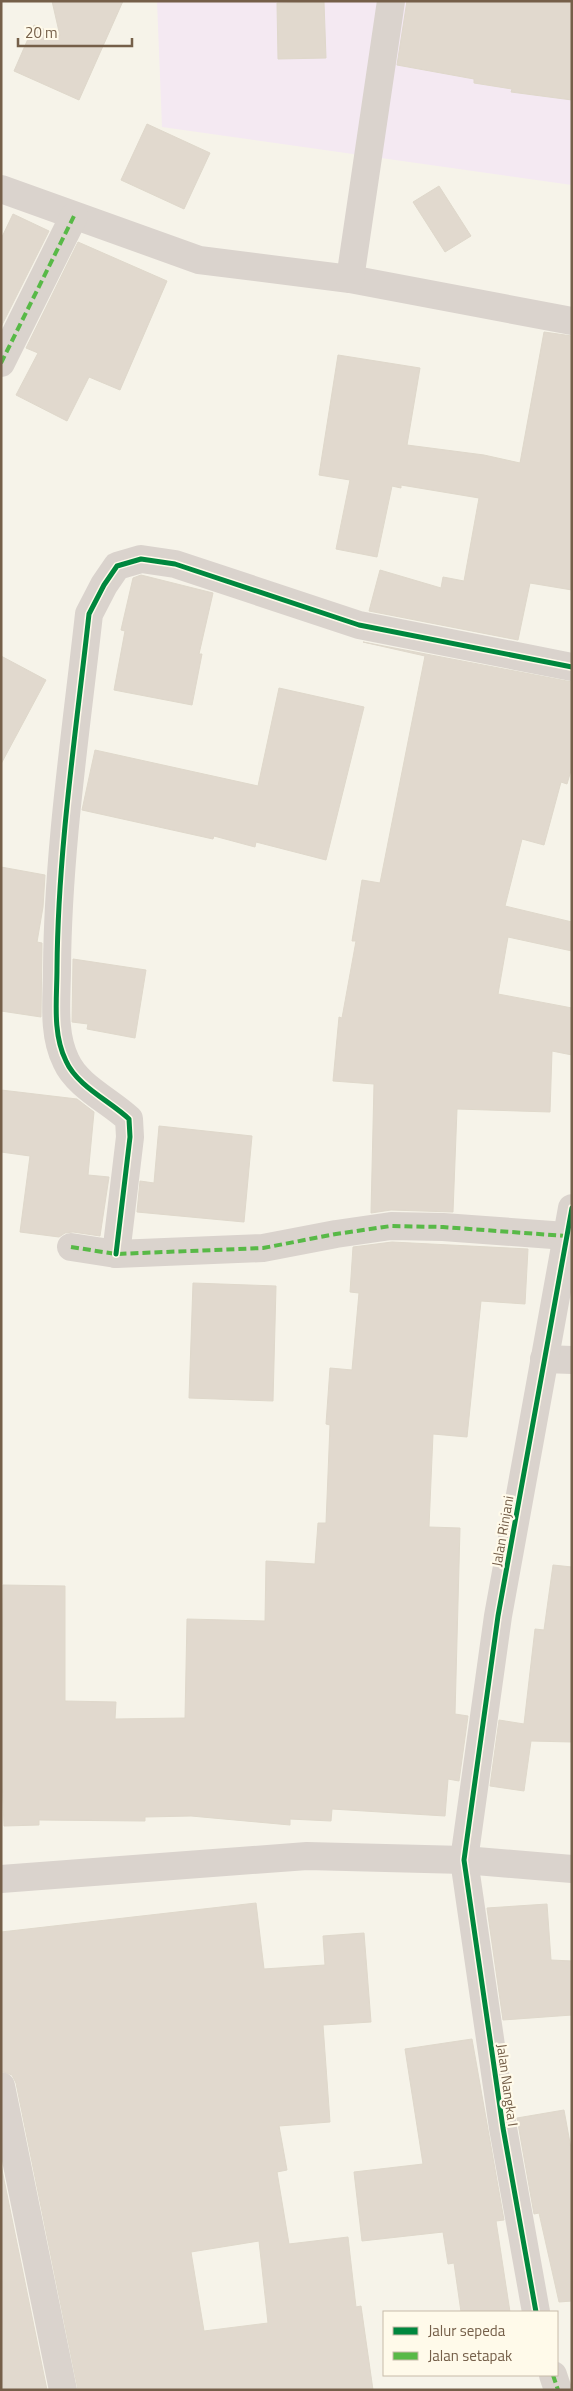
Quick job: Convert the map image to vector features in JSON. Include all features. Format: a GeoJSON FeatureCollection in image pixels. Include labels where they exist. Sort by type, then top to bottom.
{"type":"FeatureCollection","features":[{"type":"Feature","properties":{"kind":"street"},"geometry":{"type":"LineString","coordinates":[[350,279],[391,1]]}},
{"type":"Feature","properties":{"kind":"street"},"geometry":{"type":"LineString","coordinates":[[1,188],[198,260],[350,279],[572,321]]}},
{"type":"Feature","properties":{"kind":"street"},"geometry":{"type":"LineString","coordinates":[[1,363],[74,216]]}},
{"type":"Feature","properties":{"kind":"street"},"geometry":{"type":"LineString","coordinates":[[116,1254],[130,1138],[129,1119],[115,1106],[92,1092],[66,1062],[56,1025],[58,904],[89,614],[104,585],[117,566],[141,559],[175,564],[359,625],[572,667]]}},
{"type":"Feature","properties":{"kind":"street","name":"Jalan Rinjani"},"geometry":{"type":"LineString","coordinates":[[464,1860],[498,1616],[572,1208]]}},
{"type":"Feature","properties":{"kind":"street"},"geometry":{"type":"LineString","coordinates":[[71,1247],[116,1254],[263,1248],[391,1226],[444,1227],[566,1236]]}},
{"type":"Feature","properties":{"kind":"street"},"geometry":{"type":"LineString","coordinates":[[544,1359],[572,1360]]}},
{"type":"Feature","properties":{"kind":"street"},"geometry":{"type":"LineString","coordinates":[[1,1879],[307,1856],[464,1860],[572,1869]]}},
{"type":"Feature","properties":{"kind":"street","name":"Jalan Nangka I"},"geometry":{"type":"LineString","coordinates":[[464,1860],[503,2128],[536,2311]]}},
{"type":"Feature","properties":{"kind":"street"},"geometry":{"type":"LineString","coordinates":[[1,2086],[63,2390]]}},
{"type":"Feature","properties":{"kind":"street"},"geometry":{"type":"LineString","coordinates":[[553,2376],[558,2390]]}},
{"type":"Feature","properties":{"kind":"shaded area"},"geometry":{"type":"Polygon","coordinates":[[[157,1],[572,1],[572,185],[162,127],[157,1]]]}},
{"type":"Feature","properties":{"kind":"building"},"geometry":{"type":"Polygon","coordinates":[[[52,1],[123,1],[79,100],[14,71],[34,25],[60,36],[52,1]]]}},
{"type":"Feature","properties":{"kind":"building"},"geometry":{"type":"Polygon","coordinates":[[[407,1],[572,1],[572,100],[511,92],[512,89],[474,83],[474,79],[397,65],[407,1]]]}},
{"type":"Feature","properties":{"kind":"building"},"geometry":{"type":"Polygon","coordinates":[[[324,2],[326,58],[278,59],[277,3],[324,2]]]}},
{"type":"Feature","properties":{"kind":"building"},"geometry":{"type":"Polygon","coordinates":[[[147,124],[210,153],[184,209],[121,180],[147,124]]]}},
{"type":"Feature","properties":{"kind":"building"},"geometry":{"type":"Polygon","coordinates":[[[439,186],[471,236],[445,252],[413,202],[439,186]]]}},
{"type":"Feature","properties":{"kind":"building"},"geometry":{"type":"Polygon","coordinates":[[[13,214],[49,231],[1,327],[1,239],[13,214]]]}},
{"type":"Feature","properties":{"kind":"building"},"geometry":{"type":"Polygon","coordinates":[[[78,242],[167,281],[120,390],[89,377],[67,421],[16,395],[38,353],[26,348],[78,242]]]}},
{"type":"Feature","properties":{"kind":"building"},"geometry":{"type":"Polygon","coordinates":[[[544,332],[572,336],[572,590],[530,583],[518,640],[369,611],[380,570],[441,588],[443,577],[464,581],[479,498],[401,485],[401,488],[392,486],[377,557],[336,549],[350,480],[319,475],[338,355],[420,368],[407,445],[484,455],[520,463],[544,332]]]}},
{"type":"Feature","properties":{"kind":"building"},"geometry":{"type":"Polygon","coordinates":[[[141,575],[213,593],[199,654],[202,654],[192,705],[114,690],[125,631],[121,630],[133,578],[141,575]]]}},
{"type":"Feature","properties":{"kind":"building"},"geometry":{"type":"Polygon","coordinates":[[[363,642],[572,682],[572,767],[567,784],[561,782],[544,845],[522,839],[505,906],[572,922],[572,951],[508,937],[498,994],[572,1008],[572,1055],[552,1051],[550,1112],[457,1109],[453,1212],[391,1210],[371,1213],[374,1084],[333,1081],[339,1017],[342,1018],[356,941],[352,941],[362,880],[380,883],[425,656],[363,642]]]}},
{"type":"Feature","properties":{"kind":"building"},"geometry":{"type":"Polygon","coordinates":[[[1,656],[46,680],[1,764],[1,656]]]}},
{"type":"Feature","properties":{"kind":"building"},"geometry":{"type":"Polygon","coordinates":[[[279,688],[364,707],[326,860],[256,842],[255,847],[214,836],[213,839],[82,810],[95,750],[258,786],[279,688]]]}},
{"type":"Feature","properties":{"kind":"building"},"geometry":{"type":"Polygon","coordinates":[[[1,867],[45,875],[43,907],[37,942],[42,943],[41,1017],[1,1011],[1,867]]]}},
{"type":"Feature","properties":{"kind":"building"},"geometry":{"type":"Polygon","coordinates":[[[73,959],[146,970],[135,1038],[87,1029],[88,1024],[72,1022],[73,959]]]}},
{"type":"Feature","properties":{"kind":"building"},"geometry":{"type":"Polygon","coordinates":[[[1,1090],[77,1099],[94,1112],[88,1175],[109,1177],[100,1236],[73,1232],[65,1233],[59,1237],[20,1232],[30,1156],[1,1152],[1,1090]]]}},
{"type":"Feature","properties":{"kind":"building"},"geometry":{"type":"Polygon","coordinates":[[[159,1126],[252,1136],[244,1222],[137,1212],[140,1181],[154,1183],[159,1126]]]}},
{"type":"Feature","properties":{"kind":"building"},"geometry":{"type":"Polygon","coordinates":[[[392,1242],[528,1249],[525,1304],[481,1301],[467,1437],[433,1434],[429,1527],[460,1528],[455,1714],[468,1716],[459,1781],[448,1779],[445,1816],[332,1809],[331,1821],[290,1819],[290,1825],[191,1816],[145,1817],[145,1821],[39,1820],[39,1825],[4,1826],[1,1754],[3,1585],[65,1586],[65,1701],[116,1702],[115,1719],[185,1718],[187,1619],[265,1621],[266,1561],[315,1564],[318,1523],[326,1523],[330,1425],[326,1424],[330,1368],[352,1370],[359,1293],[350,1292],[353,1247],[392,1242]]]}},
{"type":"Feature","properties":{"kind":"building"},"geometry":{"type":"Polygon","coordinates":[[[193,1283],[276,1286],[273,1401],[189,1398],[193,1283]]]}},
{"type":"Feature","properties":{"kind":"building"},"geometry":{"type":"Polygon","coordinates":[[[553,1565],[572,1567],[572,1742],[531,1741],[524,1791],[490,1786],[499,1720],[524,1724],[535,1629],[544,1630],[553,1565]]]}},
{"type":"Feature","properties":{"kind":"building"},"geometry":{"type":"Polygon","coordinates":[[[256,1903],[264,1969],[325,1965],[323,1936],[364,1933],[371,2022],[323,2025],[330,2122],[279,2126],[287,2170],[277,2172],[289,2244],[348,2237],[356,2307],[361,2306],[373,2390],[78,2390],[16,2083],[12,2075],[1,2071],[1,1932],[256,1903]],[[259,2241],[191,2252],[204,2331],[268,2323],[259,2241]]]}},
{"type":"Feature","properties":{"kind":"building"},"geometry":{"type":"Polygon","coordinates":[[[547,1904],[551,1960],[572,1961],[572,2015],[503,2020],[487,1908],[547,1904]]]}},
{"type":"Feature","properties":{"kind":"building"},"geometry":{"type":"Polygon","coordinates":[[[472,2039],[504,2220],[496,2221],[510,2311],[461,2311],[454,2263],[448,2264],[443,2232],[362,2241],[354,2172],[423,2164],[405,2049],[472,2039]]]}},
{"type":"Feature","properties":{"kind":"building"},"geometry":{"type":"Polygon","coordinates":[[[564,2110],[572,2154],[572,2301],[559,2302],[539,2213],[534,2214],[517,2118],[564,2110]]]}},
{"type":"Feature","properties":{"kind":"building"},"geometry":{"type":"Polygon","coordinates":[[[1,2165],[47,2390],[1,2390],[1,2165]]]}},
{"type":"Feature","properties":{"kind":"marked path"},"geometry":{"type":"LineString","coordinates":[[1,363],[74,216]]}},
{"type":"Feature","properties":{"kind":"marked path"},"geometry":{"type":"LineString","coordinates":[[71,1247],[116,1254],[263,1248],[391,1226],[443,1227],[566,1236]]}},
{"type":"Feature","properties":{"kind":"marked path"},"geometry":{"type":"LineString","coordinates":[[553,2376],[558,2390]]}},
{"type":"Feature","properties":{"kind":"cycle path"},"geometry":{"type":"LineString","coordinates":[[116,1254],[130,1137],[129,1119],[86,1086],[71,1070],[59,1039],[56,1003],[58,924],[64,835],[89,614],[104,585],[117,566],[141,559],[175,564],[359,625],[572,667]]}},
{"type":"Feature","properties":{"kind":"cycle path"},"geometry":{"type":"LineString","coordinates":[[536,2311],[503,2128],[464,1860],[498,1616],[572,1208]]}}]}
